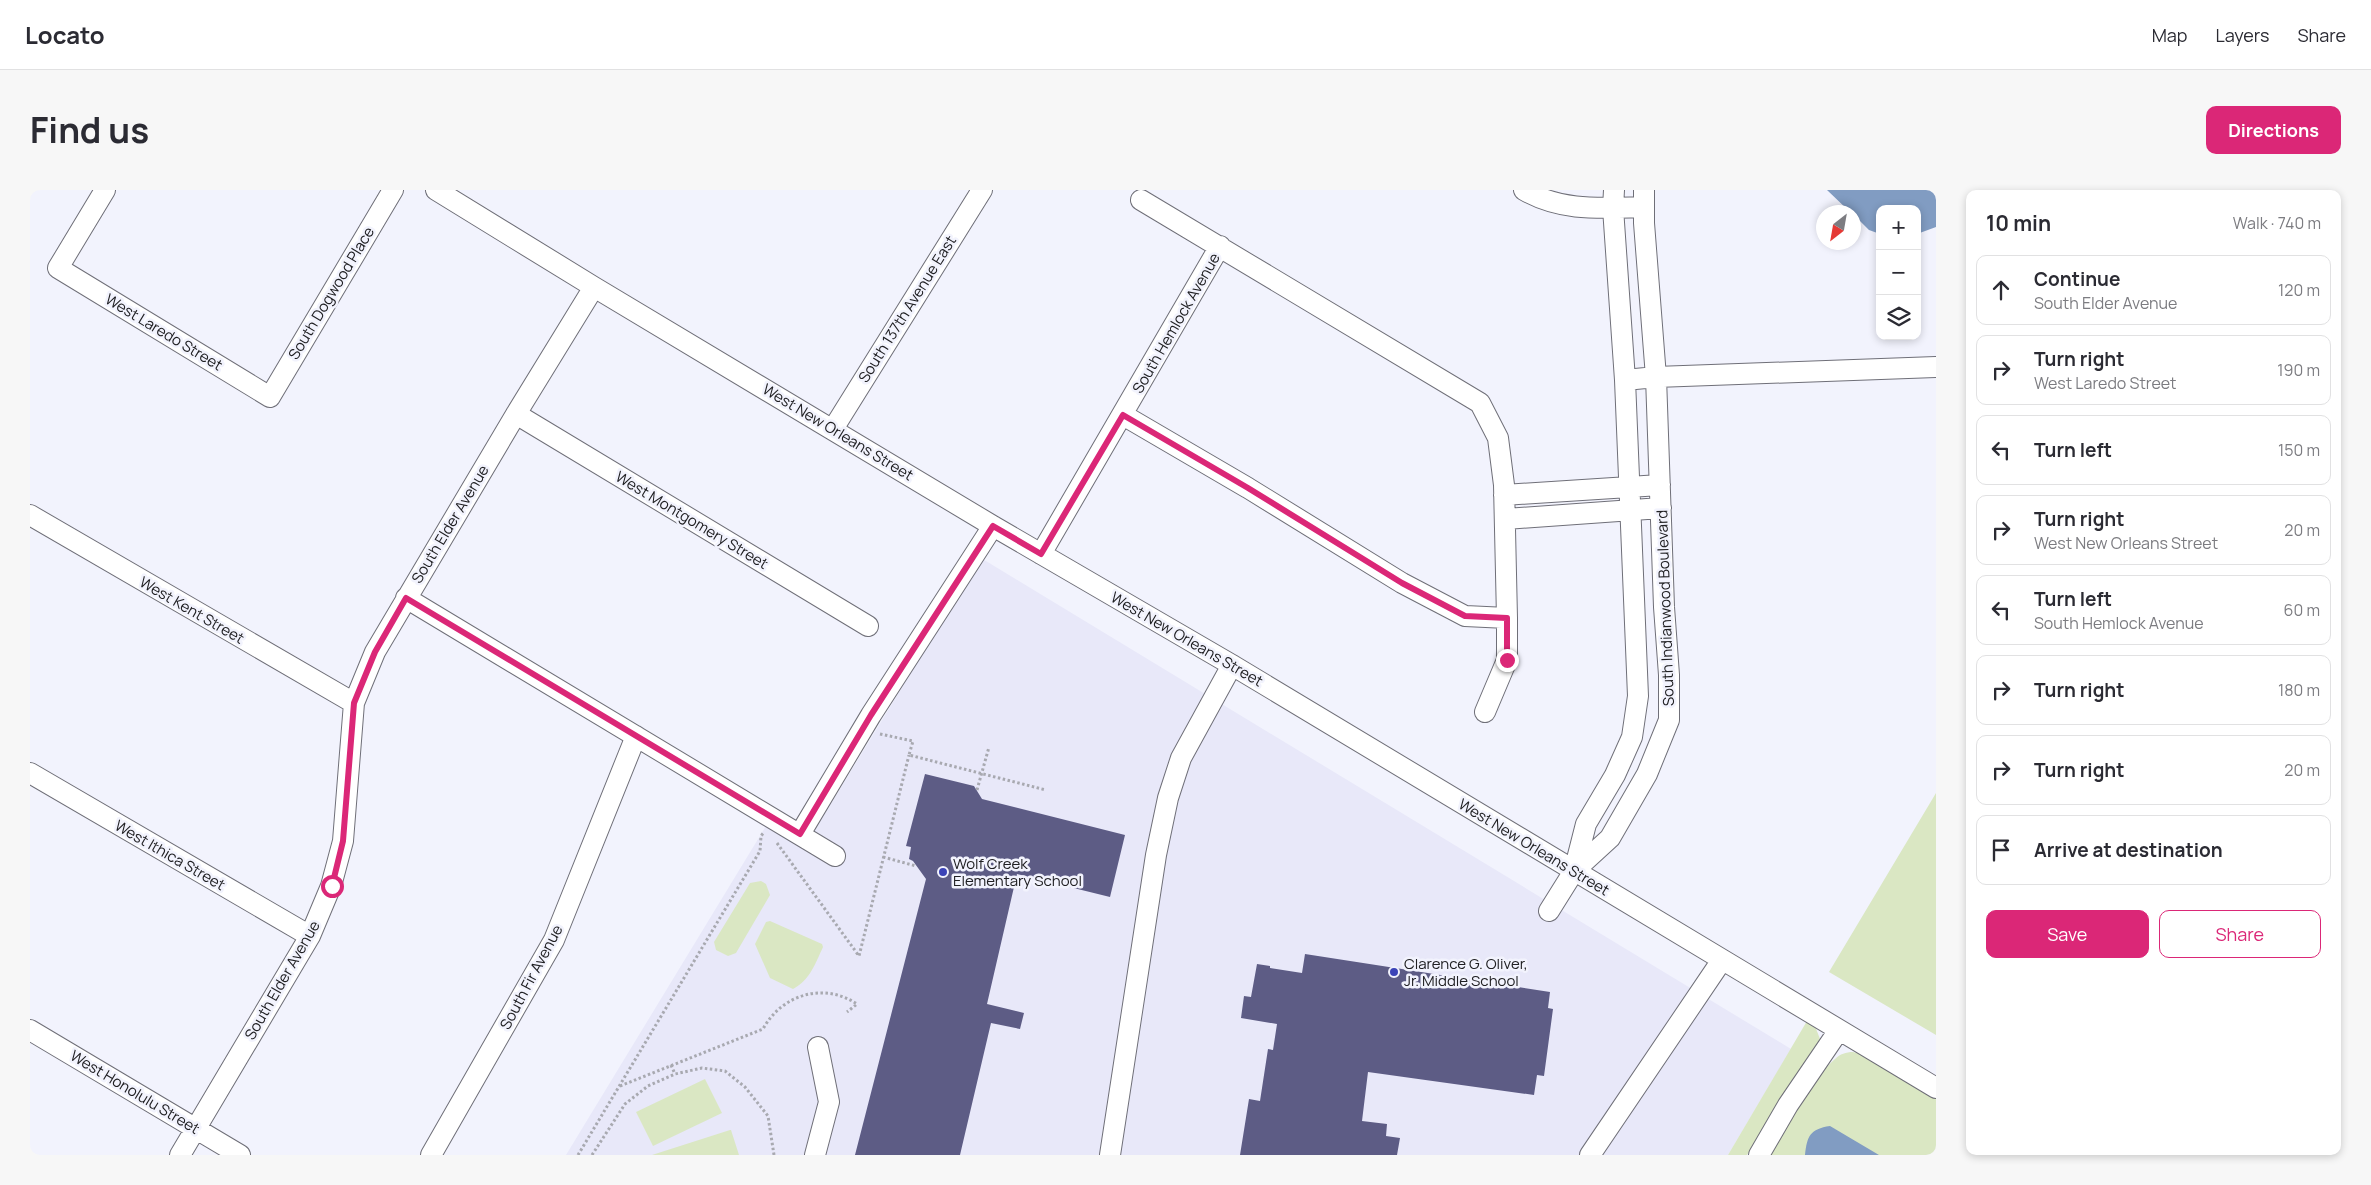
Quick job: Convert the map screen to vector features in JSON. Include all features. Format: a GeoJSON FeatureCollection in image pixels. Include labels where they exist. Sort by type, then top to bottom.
{"type":"FeatureCollection","features":[{"type":"Feature","properties":{"kind":"street","name":"West Laredo Street"},"geometry":{"type":"LineString","coordinates":[[106,190],[58,268],[270,397]]}},
{"type":"Feature","properties":{"kind":"street","name":"South Dogwood Place"},"geometry":{"type":"LineString","coordinates":[[270,397],[393,190]]}},
{"type":"Feature","properties":{"kind":"street","name":"West New Orleans Street"},"geometry":{"type":"LineString","coordinates":[[436,190],[993,526],[1232,665],[1936,1088]]}},
{"type":"Feature","properties":{"kind":"street","name":"South 137th Avenue East"},"geometry":{"type":"LineString","coordinates":[[833,429],[982,190]]}},
{"type":"Feature","properties":{"kind":"street"},"geometry":{"type":"LineString","coordinates":[[1524,190],[1542,201],[1576,208],[1613,199],[1644,199]]}},
{"type":"Feature","properties":{"kind":"street","name":"South Indianwood Boulevard"},"geometry":{"type":"LineString","coordinates":[[1574,871],[1586,824],[1615,775],[1632,736],[1638,696],[1638,656],[1634,630],[1625,380],[1613,199]]}},
{"type":"Feature","properties":{"kind":"street","name":"South Indianwood Boulevard"},"geometry":{"type":"LineString","coordinates":[[1574,871],[1610,838],[1647,774],[1669,720],[1669,675],[1656,377],[1644,199]]}},
{"type":"Feature","properties":{"kind":"street"},"geometry":{"type":"LineString","coordinates":[[1141,200],[1480,403],[1498,438],[1506,519],[1507,660],[1485,712]]}},
{"type":"Feature","properties":{"kind":"street","name":"South Hemlock Avenue"},"geometry":{"type":"LineString","coordinates":[[1041,554],[1220,246]]}},
{"type":"Feature","properties":{"kind":"street","name":"South Elder Avenue"},"geometry":{"type":"LineString","coordinates":[[180,1155],[310,936],[332,886],[343,841],[354,703],[375,652],[516,414],[594,287]]}},
{"type":"Feature","properties":{"kind":"street"},"geometry":{"type":"LineString","coordinates":[[1625,380],[1656,377],[1936,367]]}},
{"type":"Feature","properties":{"kind":"street","name":"West Montgomery Street"},"geometry":{"type":"LineString","coordinates":[[516,414],[868,626]]}},
{"type":"Feature","properties":{"kind":"street"},"geometry":{"type":"LineString","coordinates":[[1123,415],[1248,488],[1410,587],[1465,616],[1507,618]]}},
{"type":"Feature","properties":{"kind":"street"},"geometry":{"type":"LineString","coordinates":[[1504,495],[1660,485]]}},
{"type":"Feature","properties":{"kind":"street"},"geometry":{"type":"LineString","coordinates":[[1564,490],[1565,514]]}},
{"type":"Feature","properties":{"kind":"street"},"geometry":{"type":"LineString","coordinates":[[1506,519],[1661,508]]}},
{"type":"Feature","properties":{"kind":"street","name":"West Kent Street"},"geometry":{"type":"LineString","coordinates":[[30,515],[354,703]]}},
{"type":"Feature","properties":{"kind":"street"},"geometry":{"type":"LineString","coordinates":[[800,834],[871,715],[993,526]]}},
{"type":"Feature","properties":{"kind":"street"},"geometry":{"type":"LineString","coordinates":[[406,598],[835,856]]}},
{"type":"Feature","properties":{"kind":"street"},"geometry":{"type":"LineString","coordinates":[[1110,1155],[1156,855],[1168,798],[1180,758],[1232,665]]}},
{"type":"Feature","properties":{"kind":"street","name":"South Fir Avenue"},"geometry":{"type":"LineString","coordinates":[[431,1155],[554,940],[636,736]]}},
{"type":"Feature","properties":{"kind":"street"},"geometry":{"type":"LineString","coordinates":[[1632,736],[1658,750]]}},
{"type":"Feature","properties":{"kind":"street","name":"West Ithica Street"},"geometry":{"type":"LineString","coordinates":[[30,773],[310,936]]}},
{"type":"Feature","properties":{"kind":"street"},"geometry":{"type":"LineString","coordinates":[[1549,911],[1574,871]]}},
{"type":"Feature","properties":{"kind":"street"},"geometry":{"type":"LineString","coordinates":[[1590,1155],[1722,960]]}},
{"type":"Feature","properties":{"kind":"street","name":"West Honolulu Street"},"geometry":{"type":"LineString","coordinates":[[30,1030],[240,1155]]}},
{"type":"Feature","properties":{"kind":"street"},"geometry":{"type":"LineString","coordinates":[[1759,1155],[1788,1105],[1839,1030]]}},
{"type":"Feature","properties":{"kind":"street"},"geometry":{"type":"LineString","coordinates":[[816,1155],[829,1102],[818,1047]]}},
{"type":"Feature","properties":{"kind":"path"},"geometry":{"type":"LineString","coordinates":[[773,836],[858,956],[913,741],[887,734],[876,736]]}},
{"type":"Feature","properties":{"kind":"path"},"geometry":{"type":"LineString","coordinates":[[977,790],[989,747]]}},
{"type":"Feature","properties":{"kind":"path"},"geometry":{"type":"LineString","coordinates":[[909,755],[1046,790]]}},
{"type":"Feature","properties":{"kind":"path"},"geometry":{"type":"LineString","coordinates":[[578,1155],[760,851],[761,836],[764,831]]}},
{"type":"Feature","properties":{"kind":"path"},"geometry":{"type":"LineString","coordinates":[[883,858],[916,866]]}},
{"type":"Feature","properties":{"kind":"path"},"geometry":{"type":"LineString","coordinates":[[619,1086],[764,1028],[773,1014],[782,1005],[804,994],[822,992],[840,995],[857,1004],[847,1012]]}},
{"type":"Feature","properties":{"kind":"path"},"geometry":{"type":"LineString","coordinates":[[671,1066],[676,1074]]}},
{"type":"Feature","properties":{"kind":"path"},"geometry":{"type":"LineString","coordinates":[[592,1155],[625,1104],[648,1086],[676,1074],[702,1068],[725,1071],[744,1086],[768,1116],[774,1155]]}},
{"type":"Feature","properties":{"kind":"shaded area"},"geometry":{"type":"Polygon","coordinates":[[[981,558],[1791,1049],[1728,1155],[566,1155],[766,826],[804,848],[981,558]]]}},
{"type":"Feature","properties":{"kind":"green space"},"geometry":{"type":"Polygon","coordinates":[[[1936,793],[1936,1035],[1829,972],[1936,793]]]}},
{"type":"Feature","properties":{"kind":"green space"},"geometry":{"type":"Polygon","coordinates":[[[761,881],[766,884],[770,895],[736,953],[728,956],[716,950],[714,942],[750,883],[761,881]]]}},
{"type":"Feature","properties":{"kind":"green space"},"geometry":{"type":"Polygon","coordinates":[[[770,921],[822,944],[823,947],[811,971],[804,981],[793,989],[770,978],[755,944],[766,922],[770,921]]]}},
{"type":"Feature","properties":{"kind":"green space"},"geometry":{"type":"Polygon","coordinates":[[[1807,1021],[1815,1026],[1820,1039],[1747,1155],[1728,1155],[1807,1021]]]}},
{"type":"Feature","properties":{"kind":"green space"},"geometry":{"type":"Polygon","coordinates":[[[1853,1052],[1861,1054],[1936,1099],[1936,1155],[1769,1155],[1818,1078],[1837,1057],[1853,1052]]]}},
{"type":"Feature","properties":{"kind":"green space"},"geometry":{"type":"Polygon","coordinates":[[[705,1079],[722,1113],[653,1146],[636,1112],[705,1079]]]}},
{"type":"Feature","properties":{"kind":"green space"},"geometry":{"type":"Polygon","coordinates":[[[730,1130],[739,1155],[652,1155],[730,1130]]]}},
{"type":"Feature","properties":{"kind":"water"},"geometry":{"type":"Polygon","coordinates":[[[1827,190],[1936,190],[1936,227],[1921,233],[1921,205],[1876,205],[1876,233],[1869,230],[1861,222],[1861,205],[1843,205],[1827,190]]]}},
{"type":"Feature","properties":{"kind":"water"},"geometry":{"type":"Polygon","coordinates":[[[1830,1126],[1879,1155],[1805,1155],[1811,1134],[1818,1129],[1830,1126]]]}},
{"type":"Feature","properties":{"kind":"building"},"geometry":{"type":"Polygon","coordinates":[[[925,774],[974,786],[982,799],[1125,835],[1110,897],[1017,874],[987,1004],[1024,1013],[1020,1029],[991,1023],[960,1155],[855,1155],[926,879],[913,861],[909,859],[911,847],[906,846],[925,774]]]}},
{"type":"Feature","properties":{"kind":"building"},"geometry":{"type":"Polygon","coordinates":[[[1305,954],[1550,992],[1548,1008],[1553,1009],[1544,1076],[1537,1075],[1534,1095],[1368,1072],[1362,1121],[1387,1124],[1386,1136],[1400,1138],[1397,1155],[1240,1155],[1249,1099],[1260,1101],[1268,1049],[1273,1050],[1277,1024],[1241,1018],[1244,996],[1251,997],[1257,964],[1302,973],[1305,954]]]}},
{"type":"Feature","properties":{"kind":"place","name":"Wolf Creek Elementary School"},"geometry":{"type":"Point","coordinates":[943,872]}},
{"type":"Feature","properties":{"kind":"place","name":"Clarence G. Oliver, Jr. Middle School"},"geometry":{"type":"Point","coordinates":[1394,972]}},
{"type":"Feature","properties":{"kind":"route"},"geometry":{"type":"LineString","coordinates":[[332,886],[343,841],[354,703],[375,652],[406,598],[800,834],[871,715],[993,526],[1041,554],[1123,415],[1248,488],[1402,583],[1465,616],[1507,618],[1507,660]]}}]}
